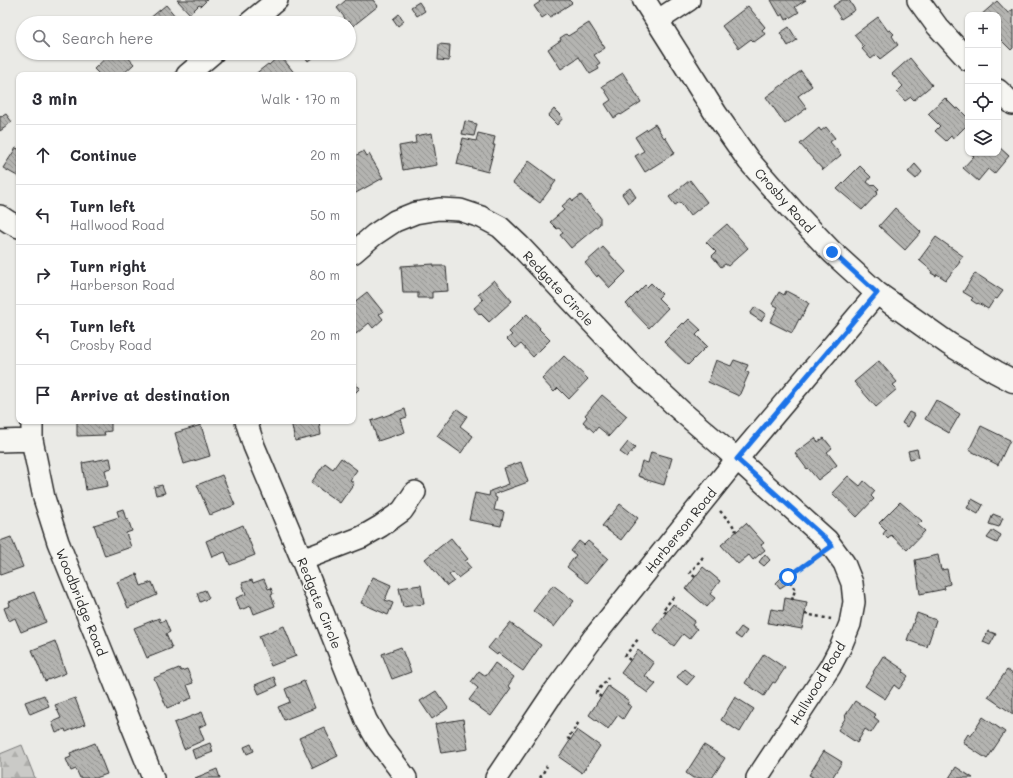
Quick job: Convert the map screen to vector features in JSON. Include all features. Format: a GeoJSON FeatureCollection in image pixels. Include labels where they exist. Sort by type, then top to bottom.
{"type":"FeatureCollection","features":[{"type":"Feature","properties":{"kind":"main road","name":"Crosby Road"},"geometry":{"type":"LineString","coordinates":[[644,0],[716,114],[749,161],[832,252],[877,293],[949,344],[1013,381]]}},
{"type":"Feature","properties":{"kind":"street"},"geometry":{"type":"LineString","coordinates":[[258,16],[277,0]]}},
{"type":"Feature","properties":{"kind":"street"},"geometry":{"type":"LineString","coordinates":[[657,21],[689,0]]}},
{"type":"Feature","properties":{"kind":"street"},"geometry":{"type":"LineString","coordinates":[[918,0],[937,26],[965,57]]}},
{"type":"Feature","properties":{"kind":"street"},"geometry":{"type":"LineString","coordinates":[[191,72],[205,60]]}},
{"type":"Feature","properties":{"kind":"street"},"geometry":{"type":"LineString","coordinates":[[1001,93],[1013,104]]}},
{"type":"Feature","properties":{"kind":"street","name":"Redgate Circle"},"geometry":{"type":"LineString","coordinates":[[356,250],[374,235],[395,221],[415,213],[439,209],[460,210],[481,217],[500,227],[519,245],[635,368],[681,411],[737,459]]}},
{"type":"Feature","properties":{"kind":"street"},"geometry":{"type":"LineString","coordinates":[[0,216],[16,226]]}},
{"type":"Feature","properties":{"kind":"street","name":"Harberson Road"},"geometry":{"type":"LineString","coordinates":[[496,778],[555,690],[594,637],[737,459],[877,293]]}},
{"type":"Feature","properties":{"kind":"street","name":"Redgate Circle"},"geometry":{"type":"LineString","coordinates":[[247,424],[254,446],[302,560],[366,720],[378,741],[406,778]]}},
{"type":"Feature","properties":{"kind":"street"},"geometry":{"type":"LineString","coordinates":[[0,441],[32,430]]}},
{"type":"Feature","properties":{"kind":"street","name":"Woodbridge Road"},"geometry":{"type":"LineString","coordinates":[[32,430],[44,498],[58,542],[153,778]]}},
{"type":"Feature","properties":{"kind":"street","name":"Hallwood Road"},"geometry":{"type":"LineString","coordinates":[[737,459],[832,546],[844,563],[852,583],[854,602],[850,624],[830,667],[757,778]]}},
{"type":"Feature","properties":{"kind":"street"},"geometry":{"type":"LineString","coordinates":[[302,560],[362,537],[381,526],[402,510],[415,492]]}},
{"type":"Feature","properties":{"kind":"path"},"geometry":{"type":"LineString","coordinates":[[720,510],[732,524],[736,532]]}},
{"type":"Feature","properties":{"kind":"path"},"geometry":{"type":"LineString","coordinates":[[788,577],[832,546]]}},
{"type":"Feature","properties":{"kind":"path"},"geometry":{"type":"LineString","coordinates":[[695,577],[690,573],[703,557]]}},
{"type":"Feature","properties":{"kind":"path"},"geometry":{"type":"LineString","coordinates":[[790,581],[795,590],[792,600]]}},
{"type":"Feature","properties":{"kind":"path"},"geometry":{"type":"LineString","coordinates":[[666,613],[663,610],[675,596]]}},
{"type":"Feature","properties":{"kind":"path"},"geometry":{"type":"LineString","coordinates":[[805,614],[831,619]]}},
{"type":"Feature","properties":{"kind":"path"},"geometry":{"type":"LineString","coordinates":[[630,660],[625,656],[638,639]]}},
{"type":"Feature","properties":{"kind":"path"},"geometry":{"type":"LineString","coordinates":[[600,697],[596,694],[608,678]]}},
{"type":"Feature","properties":{"kind":"path"},"geometry":{"type":"LineString","coordinates":[[570,740],[568,738],[579,722]]}},
{"type":"Feature","properties":{"kind":"path"},"geometry":{"type":"LineString","coordinates":[[540,778],[547,766]]}},
{"type":"Feature","properties":{"kind":"green space"},"geometry":{"type":"Polygon","coordinates":[[[22,745],[35,778],[0,778],[0,754],[22,745]]]}},
{"type":"Feature","properties":{"kind":"building"},"geometry":{"type":"Polygon","coordinates":[[[177,0],[207,0],[201,6],[199,5],[190,14],[177,0]]]}},
{"type":"Feature","properties":{"kind":"building"},"geometry":{"type":"Polygon","coordinates":[[[346,0],[373,0],[378,6],[356,24],[356,16],[343,16],[337,8],[346,0]]]}},
{"type":"Feature","properties":{"kind":"building"},"geometry":{"type":"Polygon","coordinates":[[[539,0],[569,0],[572,3],[550,17],[548,14],[542,18],[534,6],[540,2],[539,0]]]}},
{"type":"Feature","properties":{"kind":"building"},"geometry":{"type":"Polygon","coordinates":[[[771,0],[806,0],[795,7],[799,12],[786,20],[783,14],[780,16],[771,0]]]}},
{"type":"Feature","properties":{"kind":"building"},"geometry":{"type":"Polygon","coordinates":[[[842,0],[849,0],[855,10],[841,19],[833,6],[842,0]]]}},
{"type":"Feature","properties":{"kind":"building"},"geometry":{"type":"Polygon","coordinates":[[[997,1],[1008,13],[1013,9],[1013,48],[1011,50],[1001,40],[1001,12],[984,12],[997,1]]]}},
{"type":"Feature","properties":{"kind":"building"},"geometry":{"type":"Polygon","coordinates":[[[419,2],[425,11],[417,16],[411,7],[419,2]]]}},
{"type":"Feature","properties":{"kind":"building"},"geometry":{"type":"Polygon","coordinates":[[[166,5],[175,16],[153,16],[166,5]]]}},
{"type":"Feature","properties":{"kind":"building"},"geometry":{"type":"Polygon","coordinates":[[[748,6],[765,27],[762,30],[765,34],[754,42],[751,39],[739,48],[722,26],[748,6]]]}},
{"type":"Feature","properties":{"kind":"building"},"geometry":{"type":"Polygon","coordinates":[[[399,14],[404,21],[398,26],[393,19],[399,14]]]}},
{"type":"Feature","properties":{"kind":"building"},"geometry":{"type":"Polygon","coordinates":[[[878,17],[888,31],[890,30],[894,34],[892,36],[898,45],[880,59],[876,55],[871,59],[862,49],[864,47],[854,35],[878,17]]]}},
{"type":"Feature","properties":{"kind":"building"},"geometry":{"type":"Polygon","coordinates":[[[589,23],[605,48],[594,55],[600,63],[597,65],[599,69],[590,74],[579,57],[561,69],[548,49],[561,40],[560,38],[566,34],[568,36],[589,23]]]}},
{"type":"Feature","properties":{"kind":"building"},"geometry":{"type":"Polygon","coordinates":[[[789,27],[797,40],[788,46],[780,33],[789,27]]]}},
{"type":"Feature","properties":{"kind":"building"},"geometry":{"type":"Polygon","coordinates":[[[439,44],[450,45],[449,61],[438,60],[439,44]]]}},
{"type":"Feature","properties":{"kind":"building"},"geometry":{"type":"Polygon","coordinates":[[[910,58],[932,85],[914,100],[911,97],[905,101],[897,92],[903,86],[892,74],[910,58]]]}},
{"type":"Feature","properties":{"kind":"building"},"geometry":{"type":"Polygon","coordinates":[[[104,60],[130,60],[134,64],[125,72],[97,72],[94,69],[104,60]]]}},
{"type":"Feature","properties":{"kind":"building"},"geometry":{"type":"Polygon","coordinates":[[[274,60],[284,60],[294,72],[258,72],[268,64],[269,65],[274,60]]]}},
{"type":"Feature","properties":{"kind":"building"},"geometry":{"type":"Polygon","coordinates":[[[801,71],[812,86],[798,96],[807,108],[785,124],[766,97],[801,71]]]}},
{"type":"Feature","properties":{"kind":"building"},"geometry":{"type":"Polygon","coordinates":[[[623,73],[641,102],[614,118],[605,104],[611,100],[602,86],[623,73]]]}},
{"type":"Feature","properties":{"kind":"building"},"geometry":{"type":"Polygon","coordinates":[[[945,98],[956,109],[958,108],[965,115],[965,127],[953,139],[951,136],[946,141],[935,131],[940,126],[928,114],[945,98]]]}},
{"type":"Feature","properties":{"kind":"building"},"geometry":{"type":"Polygon","coordinates":[[[554,109],[563,118],[557,125],[548,116],[554,109]]]}},
{"type":"Feature","properties":{"kind":"building"},"geometry":{"type":"Polygon","coordinates":[[[6,114],[12,122],[0,131],[0,115],[1,117],[6,114]]]}},
{"type":"Feature","properties":{"kind":"building"},"geometry":{"type":"Polygon","coordinates":[[[465,121],[477,124],[474,136],[462,134],[465,121]]]}},
{"type":"Feature","properties":{"kind":"building"},"geometry":{"type":"Polygon","coordinates":[[[655,124],[675,153],[645,172],[635,156],[644,151],[635,137],[655,124]]]}},
{"type":"Feature","properties":{"kind":"building"},"geometry":{"type":"Polygon","coordinates":[[[826,127],[835,138],[830,142],[841,155],[823,170],[800,144],[819,128],[821,131],[826,127]]]}},
{"type":"Feature","properties":{"kind":"building"},"geometry":{"type":"Polygon","coordinates":[[[432,133],[437,165],[403,170],[399,146],[416,143],[415,136],[432,133]]]}},
{"type":"Feature","properties":{"kind":"building"},"geometry":{"type":"Polygon","coordinates":[[[478,133],[495,137],[493,145],[495,145],[488,172],[457,164],[463,138],[476,141],[478,133]]]}},
{"type":"Feature","properties":{"kind":"building"},"geometry":{"type":"Polygon","coordinates":[[[16,148],[16,175],[3,168],[16,148]]]}},
{"type":"Feature","properties":{"kind":"building"},"geometry":{"type":"Polygon","coordinates":[[[1001,149],[1009,156],[994,174],[988,169],[978,181],[963,168],[974,156],[1001,156],[1001,149]]]}},
{"type":"Feature","properties":{"kind":"building"},"geometry":{"type":"Polygon","coordinates":[[[364,151],[367,156],[369,154],[383,178],[356,193],[356,155],[364,151]]]}},
{"type":"Feature","properties":{"kind":"building"},"geometry":{"type":"Polygon","coordinates":[[[529,161],[556,181],[540,203],[513,183],[529,161]]]}},
{"type":"Feature","properties":{"kind":"building"},"geometry":{"type":"Polygon","coordinates":[[[915,164],[922,172],[916,179],[908,172],[915,164]]]}},
{"type":"Feature","properties":{"kind":"building"},"geometry":{"type":"Polygon","coordinates":[[[860,166],[871,177],[867,182],[872,186],[874,184],[879,189],[876,191],[878,193],[862,210],[837,189],[860,166]]]}},
{"type":"Feature","properties":{"kind":"building"},"geometry":{"type":"Polygon","coordinates":[[[690,180],[707,202],[690,216],[680,202],[675,205],[669,197],[690,180]]]}},
{"type":"Feature","properties":{"kind":"building"},"geometry":{"type":"Polygon","coordinates":[[[630,188],[636,197],[628,203],[622,194],[630,188]]]}},
{"type":"Feature","properties":{"kind":"building"},"geometry":{"type":"Polygon","coordinates":[[[581,195],[600,217],[600,224],[571,248],[560,235],[563,233],[559,228],[557,229],[550,222],[564,210],[561,207],[571,198],[573,201],[581,195]]]}},
{"type":"Feature","properties":{"kind":"building"},"geometry":{"type":"Polygon","coordinates":[[[895,208],[921,232],[905,250],[879,226],[895,208]]]}},
{"type":"Feature","properties":{"kind":"building"},"geometry":{"type":"Polygon","coordinates":[[[727,224],[748,248],[728,266],[725,264],[721,267],[712,256],[716,252],[706,242],[727,224]]]}},
{"type":"Feature","properties":{"kind":"building"},"geometry":{"type":"Polygon","coordinates":[[[936,237],[963,256],[946,280],[937,274],[936,276],[931,273],[932,271],[919,260],[936,237]]]}},
{"type":"Feature","properties":{"kind":"building"},"geometry":{"type":"Polygon","coordinates":[[[603,247],[626,272],[610,288],[598,275],[597,277],[585,263],[603,247]]]}},
{"type":"Feature","properties":{"kind":"building"},"geometry":{"type":"Polygon","coordinates":[[[434,264],[434,266],[446,266],[448,291],[432,292],[432,298],[418,298],[418,293],[403,293],[401,266],[434,264]]]}},
{"type":"Feature","properties":{"kind":"building"},"geometry":{"type":"Polygon","coordinates":[[[975,273],[1003,291],[997,299],[995,298],[988,309],[971,300],[973,298],[963,292],[975,273]]]}},
{"type":"Feature","properties":{"kind":"building"},"geometry":{"type":"Polygon","coordinates":[[[494,280],[512,301],[489,322],[474,308],[483,300],[478,294],[494,280]]]}},
{"type":"Feature","properties":{"kind":"building"},"geometry":{"type":"Polygon","coordinates":[[[651,283],[662,294],[658,298],[668,308],[649,328],[626,304],[645,285],[647,287],[651,283]]]}},
{"type":"Feature","properties":{"kind":"building"},"geometry":{"type":"Polygon","coordinates":[[[786,291],[809,303],[792,333],[770,322],[778,307],[772,304],[779,292],[784,295],[786,291]]]}},
{"type":"Feature","properties":{"kind":"building"},"geometry":{"type":"Polygon","coordinates":[[[367,292],[383,312],[379,314],[383,319],[373,328],[369,323],[356,334],[356,301],[367,292]]]}},
{"type":"Feature","properties":{"kind":"building"},"geometry":{"type":"Polygon","coordinates":[[[755,307],[766,314],[761,321],[750,314],[755,307]]]}},
{"type":"Feature","properties":{"kind":"building"},"geometry":{"type":"Polygon","coordinates":[[[527,314],[550,340],[533,357],[521,344],[516,348],[507,339],[512,335],[509,332],[527,314]]]}},
{"type":"Feature","properties":{"kind":"building"},"geometry":{"type":"Polygon","coordinates":[[[689,319],[701,330],[696,335],[707,346],[688,365],[664,342],[689,319]]]}},
{"type":"Feature","properties":{"kind":"building"},"geometry":{"type":"Polygon","coordinates":[[[564,356],[588,379],[569,399],[558,388],[554,392],[542,379],[564,356]]]}},
{"type":"Feature","properties":{"kind":"building"},"geometry":{"type":"Polygon","coordinates":[[[716,360],[731,366],[734,360],[748,365],[745,371],[749,373],[739,396],[708,382],[716,360]]]}},
{"type":"Feature","properties":{"kind":"building"},"geometry":{"type":"Polygon","coordinates":[[[879,361],[897,382],[893,385],[897,389],[876,407],[854,382],[879,361]]]}},
{"type":"Feature","properties":{"kind":"building"},"geometry":{"type":"Polygon","coordinates":[[[356,384],[360,388],[356,392],[356,384]]]}},
{"type":"Feature","properties":{"kind":"building"},"geometry":{"type":"Polygon","coordinates":[[[602,395],[627,416],[609,436],[598,427],[594,432],[583,422],[587,417],[585,415],[602,395]]]}},
{"type":"Feature","properties":{"kind":"building"},"geometry":{"type":"Polygon","coordinates":[[[936,400],[960,414],[949,433],[925,419],[936,400]]]}},
{"type":"Feature","properties":{"kind":"building"},"geometry":{"type":"Polygon","coordinates":[[[405,409],[407,417],[401,419],[405,432],[378,441],[371,421],[405,409]]]}},
{"type":"Feature","properties":{"kind":"building"},"geometry":{"type":"Polygon","coordinates":[[[457,409],[467,416],[460,426],[473,436],[461,453],[437,436],[457,409]]]}},
{"type":"Feature","properties":{"kind":"building"},"geometry":{"type":"Polygon","coordinates":[[[909,412],[915,415],[908,427],[902,423],[909,412]]]}},
{"type":"Feature","properties":{"kind":"building"},"geometry":{"type":"Polygon","coordinates":[[[77,424],[111,424],[111,431],[104,432],[105,435],[77,436],[77,424]]]}},
{"type":"Feature","properties":{"kind":"building"},"geometry":{"type":"Polygon","coordinates":[[[292,424],[319,424],[321,435],[295,441],[292,424]]]}},
{"type":"Feature","properties":{"kind":"building"},"geometry":{"type":"Polygon","coordinates":[[[201,425],[210,456],[184,464],[175,433],[201,425]]]}},
{"type":"Feature","properties":{"kind":"building"},"geometry":{"type":"Polygon","coordinates":[[[981,426],[1010,440],[998,465],[969,450],[981,426]]]}},
{"type":"Feature","properties":{"kind":"building"},"geometry":{"type":"Polygon","coordinates":[[[815,438],[818,442],[824,438],[832,448],[827,452],[837,465],[818,480],[808,468],[807,469],[795,453],[815,438]]]}},
{"type":"Feature","properties":{"kind":"building"},"geometry":{"type":"Polygon","coordinates":[[[628,442],[635,448],[627,457],[620,452],[628,442]]]}},
{"type":"Feature","properties":{"kind":"building"},"geometry":{"type":"Polygon","coordinates":[[[917,449],[919,457],[910,459],[908,451],[917,449]]]}},
{"type":"Feature","properties":{"kind":"building"},"geometry":{"type":"Polygon","coordinates":[[[651,452],[672,458],[664,485],[638,476],[642,461],[648,463],[651,452]]]}},
{"type":"Feature","properties":{"kind":"building"},"geometry":{"type":"Polygon","coordinates":[[[110,458],[112,468],[105,470],[108,486],[86,490],[82,463],[110,458]]]}},
{"type":"Feature","properties":{"kind":"building"},"geometry":{"type":"Polygon","coordinates":[[[341,458],[357,470],[350,480],[354,483],[340,503],[311,483],[325,463],[333,469],[341,458]]]}},
{"type":"Feature","properties":{"kind":"building"},"geometry":{"type":"Polygon","coordinates":[[[521,462],[528,482],[495,494],[495,497],[497,498],[494,510],[504,512],[501,526],[469,520],[475,493],[489,496],[490,491],[509,484],[504,468],[521,462]]]}},
{"type":"Feature","properties":{"kind":"building"},"geometry":{"type":"Polygon","coordinates":[[[222,475],[235,505],[210,515],[197,485],[222,475]]]}},
{"type":"Feature","properties":{"kind":"building"},"geometry":{"type":"Polygon","coordinates":[[[848,476],[860,486],[864,481],[875,491],[871,496],[874,499],[857,517],[832,493],[848,476]]]}},
{"type":"Feature","properties":{"kind":"building"},"geometry":{"type":"Polygon","coordinates":[[[162,485],[165,493],[156,495],[154,487],[162,485]]]}},
{"type":"Feature","properties":{"kind":"building"},"geometry":{"type":"Polygon","coordinates":[[[972,499],[983,505],[978,514],[967,508],[972,499]]]}},
{"type":"Feature","properties":{"kind":"building"},"geometry":{"type":"Polygon","coordinates":[[[900,502],[922,521],[918,525],[925,531],[907,550],[891,535],[888,539],[883,534],[886,530],[879,523],[900,502]]]}},
{"type":"Feature","properties":{"kind":"building"},"geometry":{"type":"Polygon","coordinates":[[[620,504],[638,518],[621,540],[602,526],[620,504]]]}},
{"type":"Feature","properties":{"kind":"building"},"geometry":{"type":"Polygon","coordinates":[[[123,509],[126,520],[128,519],[132,531],[126,533],[131,547],[105,556],[94,525],[119,517],[117,511],[123,509]]]}},
{"type":"Feature","properties":{"kind":"building"},"geometry":{"type":"Polygon","coordinates":[[[993,514],[1003,518],[999,527],[989,524],[993,514]]]}},
{"type":"Feature","properties":{"kind":"building"},"geometry":{"type":"Polygon","coordinates":[[[746,523],[764,543],[761,545],[765,550],[753,560],[749,555],[738,564],[721,545],[746,523]]]}},
{"type":"Feature","properties":{"kind":"building"},"geometry":{"type":"Polygon","coordinates":[[[243,525],[255,555],[230,565],[225,552],[212,557],[206,541],[243,525]]]}},
{"type":"Feature","properties":{"kind":"building"},"geometry":{"type":"Polygon","coordinates":[[[993,530],[1001,535],[997,543],[987,538],[993,530]]]}},
{"type":"Feature","properties":{"kind":"building"},"geometry":{"type":"Polygon","coordinates":[[[11,537],[23,567],[0,575],[0,541],[11,537]]]}},
{"type":"Feature","properties":{"kind":"building"},"geometry":{"type":"Polygon","coordinates":[[[451,538],[468,559],[465,561],[471,568],[458,578],[453,572],[449,575],[454,581],[447,586],[425,559],[451,538]]]}},
{"type":"Feature","properties":{"kind":"building"},"geometry":{"type":"Polygon","coordinates":[[[579,541],[584,545],[588,541],[608,558],[587,583],[567,567],[576,555],[571,551],[579,541]]]}},
{"type":"Feature","properties":{"kind":"building"},"geometry":{"type":"Polygon","coordinates":[[[765,554],[770,560],[764,566],[759,562],[765,554]]]}},
{"type":"Feature","properties":{"kind":"building"},"geometry":{"type":"Polygon","coordinates":[[[938,555],[941,570],[947,569],[950,584],[944,586],[945,589],[920,594],[915,560],[938,555]]]}},
{"type":"Feature","properties":{"kind":"building"},"geometry":{"type":"Polygon","coordinates":[[[703,567],[720,581],[710,594],[715,598],[707,607],[686,589],[703,567]]]}},
{"type":"Feature","properties":{"kind":"building"},"geometry":{"type":"Polygon","coordinates":[[[137,574],[141,586],[152,582],[157,595],[128,608],[117,582],[137,574]]]}},
{"type":"Feature","properties":{"kind":"building"},"geometry":{"type":"Polygon","coordinates":[[[783,576],[788,583],[780,588],[776,583],[783,576]]]}},
{"type":"Feature","properties":{"kind":"building"},"geometry":{"type":"Polygon","coordinates":[[[373,577],[391,585],[385,600],[393,603],[388,615],[361,603],[373,577]]]}},
{"type":"Feature","properties":{"kind":"building"},"geometry":{"type":"Polygon","coordinates":[[[264,579],[268,589],[271,588],[273,594],[271,595],[275,606],[254,614],[251,606],[240,610],[236,598],[246,594],[242,583],[252,580],[253,583],[264,579]]]}},
{"type":"Feature","properties":{"kind":"building"},"geometry":{"type":"Polygon","coordinates":[[[421,585],[424,604],[403,607],[399,588],[421,585]]]}},
{"type":"Feature","properties":{"kind":"building"},"geometry":{"type":"Polygon","coordinates":[[[553,585],[574,601],[554,627],[533,611],[553,585]]]}},
{"type":"Feature","properties":{"kind":"building"},"geometry":{"type":"Polygon","coordinates":[[[205,590],[209,598],[200,602],[197,593],[205,590]]]}},
{"type":"Feature","properties":{"kind":"building"},"geometry":{"type":"Polygon","coordinates":[[[34,592],[46,622],[21,632],[15,618],[9,621],[4,608],[10,606],[9,602],[34,592]]]}},
{"type":"Feature","properties":{"kind":"building"},"geometry":{"type":"Polygon","coordinates":[[[785,598],[807,602],[802,629],[768,623],[771,609],[783,611],[785,598]]]}},
{"type":"Feature","properties":{"kind":"building"},"geometry":{"type":"Polygon","coordinates":[[[673,604],[695,621],[692,625],[697,629],[689,639],[683,634],[674,646],[653,630],[673,604]]]}},
{"type":"Feature","properties":{"kind":"building"},"geometry":{"type":"Polygon","coordinates":[[[917,613],[936,620],[927,647],[907,640],[917,613]]]}},
{"type":"Feature","properties":{"kind":"building"},"geometry":{"type":"Polygon","coordinates":[[[159,618],[160,622],[165,620],[170,632],[166,634],[172,648],[147,658],[134,628],[159,618]]]}},
{"type":"Feature","properties":{"kind":"building"},"geometry":{"type":"Polygon","coordinates":[[[510,623],[541,645],[523,671],[498,653],[497,655],[488,648],[510,623]]]}},
{"type":"Feature","properties":{"kind":"building"},"geometry":{"type":"Polygon","coordinates":[[[284,626],[296,656],[271,666],[259,636],[284,626]]]}},
{"type":"Feature","properties":{"kind":"building"},"geometry":{"type":"Polygon","coordinates":[[[741,627],[747,631],[741,639],[735,635],[741,627]]]}},
{"type":"Feature","properties":{"kind":"building"},"geometry":{"type":"Polygon","coordinates":[[[988,631],[996,634],[990,645],[983,642],[988,631]]]}},
{"type":"Feature","properties":{"kind":"building"},"geometry":{"type":"Polygon","coordinates":[[[55,641],[66,673],[45,681],[32,650],[55,641]]]}},
{"type":"Feature","properties":{"kind":"building"},"geometry":{"type":"Polygon","coordinates":[[[401,647],[411,672],[392,679],[382,654],[401,647]]]}},
{"type":"Feature","properties":{"kind":"building"},"geometry":{"type":"Polygon","coordinates":[[[638,650],[654,663],[645,676],[656,684],[648,693],[621,673],[638,650]]]}},
{"type":"Feature","properties":{"kind":"building"},"geometry":{"type":"Polygon","coordinates":[[[764,654],[785,668],[764,696],[745,683],[764,654]]]}},
{"type":"Feature","properties":{"kind":"building"},"geometry":{"type":"Polygon","coordinates":[[[883,656],[904,670],[903,672],[908,676],[899,689],[894,685],[885,699],[865,686],[883,656]]]}},
{"type":"Feature","properties":{"kind":"building"},"geometry":{"type":"Polygon","coordinates":[[[495,663],[514,677],[508,686],[511,688],[491,716],[469,700],[478,688],[471,682],[479,671],[486,676],[495,663]]]}},
{"type":"Feature","properties":{"kind":"building"},"geometry":{"type":"Polygon","coordinates":[[[179,668],[181,671],[187,669],[193,683],[187,685],[192,698],[167,708],[154,678],[179,668]]]}},
{"type":"Feature","properties":{"kind":"building"},"geometry":{"type":"Polygon","coordinates":[[[684,669],[694,677],[687,685],[677,677],[684,669]]]}},
{"type":"Feature","properties":{"kind":"building"},"geometry":{"type":"Polygon","coordinates":[[[1007,670],[1013,674],[1013,714],[988,697],[1007,670]]]}},
{"type":"Feature","properties":{"kind":"building"},"geometry":{"type":"Polygon","coordinates":[[[274,677],[277,686],[259,694],[255,685],[274,677]]]}},
{"type":"Feature","properties":{"kind":"building"},"geometry":{"type":"Polygon","coordinates":[[[304,681],[315,708],[284,720],[278,707],[290,702],[285,689],[304,681]]]}},
{"type":"Feature","properties":{"kind":"building"},"geometry":{"type":"Polygon","coordinates":[[[608,686],[629,701],[627,704],[631,706],[623,719],[618,715],[608,729],[589,715],[608,686]]]}},
{"type":"Feature","properties":{"kind":"building"},"geometry":{"type":"Polygon","coordinates":[[[436,691],[448,708],[432,719],[420,701],[436,691]]]}},
{"type":"Feature","properties":{"kind":"building"},"geometry":{"type":"Polygon","coordinates":[[[44,695],[49,706],[30,714],[25,702],[44,695]]]}},
{"type":"Feature","properties":{"kind":"building"},"geometry":{"type":"Polygon","coordinates":[[[735,697],[754,709],[740,732],[721,720],[735,697]]]}},
{"type":"Feature","properties":{"kind":"building"},"geometry":{"type":"Polygon","coordinates":[[[75,698],[85,724],[66,732],[65,729],[56,733],[52,722],[61,718],[55,705],[75,698]]]}},
{"type":"Feature","properties":{"kind":"building"},"geometry":{"type":"Polygon","coordinates":[[[855,701],[876,715],[874,717],[879,721],[871,733],[865,729],[857,743],[838,730],[855,701]]]}},
{"type":"Feature","properties":{"kind":"building"},"geometry":{"type":"Polygon","coordinates":[[[202,712],[207,724],[199,727],[204,740],[184,749],[174,723],[202,712]]]}},
{"type":"Feature","properties":{"kind":"building"},"geometry":{"type":"Polygon","coordinates":[[[983,717],[1005,732],[987,759],[963,742],[968,734],[971,736],[983,717]]]}},
{"type":"Feature","properties":{"kind":"building"},"geometry":{"type":"Polygon","coordinates":[[[463,719],[468,749],[441,753],[435,724],[463,719]]]}},
{"type":"Feature","properties":{"kind":"building"},"geometry":{"type":"Polygon","coordinates":[[[324,727],[338,756],[313,768],[299,738],[324,727]]]}},
{"type":"Feature","properties":{"kind":"building"},"geometry":{"type":"Polygon","coordinates":[[[577,730],[600,746],[582,773],[559,757],[577,730]]]}},
{"type":"Feature","properties":{"kind":"building"},"geometry":{"type":"Polygon","coordinates":[[[95,743],[107,774],[96,778],[80,778],[76,769],[71,771],[66,759],[71,757],[70,753],[95,743]]]}},
{"type":"Feature","properties":{"kind":"building"},"geometry":{"type":"Polygon","coordinates":[[[210,743],[213,752],[195,759],[192,750],[210,743]]]}},
{"type":"Feature","properties":{"kind":"building"},"geometry":{"type":"Polygon","coordinates":[[[251,744],[254,751],[247,754],[244,747],[251,744]]]}},
{"type":"Feature","properties":{"kind":"building"},"geometry":{"type":"Polygon","coordinates":[[[704,745],[725,758],[712,778],[693,778],[686,773],[704,745]]]}},
{"type":"Feature","properties":{"kind":"building"},"geometry":{"type":"Polygon","coordinates":[[[824,751],[842,762],[832,778],[814,778],[809,775],[824,751]]]}},
{"type":"Feature","properties":{"kind":"building"},"geometry":{"type":"Polygon","coordinates":[[[956,767],[973,778],[949,778],[956,767]]]}},
{"type":"Feature","properties":{"kind":"building"},"geometry":{"type":"Polygon","coordinates":[[[217,769],[220,778],[195,778],[217,769]]]}},
{"type":"Feature","properties":{"kind":"route"},"geometry":{"type":"LineString","coordinates":[[788,577],[832,546],[737,459],[877,293],[832,252]]}}]}
